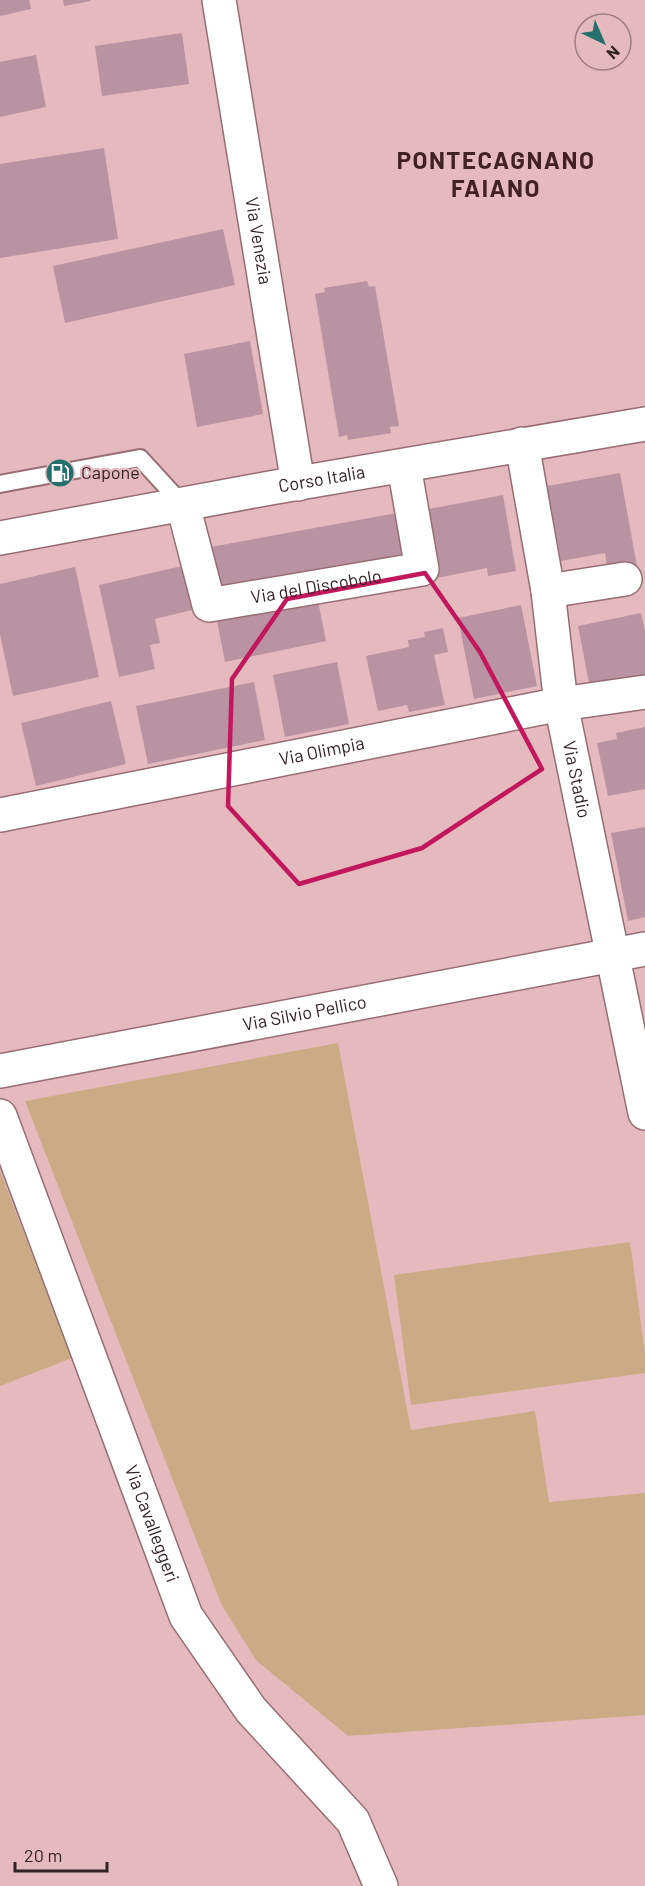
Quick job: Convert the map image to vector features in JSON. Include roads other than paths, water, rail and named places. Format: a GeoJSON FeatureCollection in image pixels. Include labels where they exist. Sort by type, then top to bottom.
{"type":"FeatureCollection","features":[{"type":"Feature","properties":{"kind":"street","name":"Via Venezia"},"geometry":{"type":"LineString","coordinates":[[219,0],[298,484]]}},
{"type":"Feature","properties":{"kind":"street","name":"Corso Italia"},"geometry":{"type":"LineString","coordinates":[[0,538],[645,424]]}},
{"type":"Feature","properties":{"kind":"street","name":"Via Stadio"},"geometry":{"type":"LineString","coordinates":[[522,444],[548,591],[561,704],[645,1113]]}},
{"type":"Feature","properties":{"kind":"street","name":"Via del Discobolo"},"geometry":{"type":"LineString","coordinates":[[183,505],[209,605],[422,569],[404,466]]}},
{"type":"Feature","properties":{"kind":"street"},"geometry":{"type":"LineString","coordinates":[[548,591],[625,579]]}},
{"type":"Feature","properties":{"kind":"street","name":"Via Olimpia"},"geometry":{"type":"LineString","coordinates":[[0,815],[561,704],[645,692]]}},
{"type":"Feature","properties":{"kind":"street","name":"Via Silvio Pellico"},"geometry":{"type":"LineString","coordinates":[[0,1071],[645,949]]}},
{"type":"Feature","properties":{"kind":"street","name":"Via Cavalleggeri"},"geometry":{"type":"LineString","coordinates":[[0,1116],[186,1616],[251,1710],[353,1821],[381,1886]]}},
{"type":"Feature","properties":{"kind":"lane"},"geometry":{"type":"LineString","coordinates":[[0,484],[140,458],[183,505]]}},
{"type":"Feature","properties":{"kind":"place","name":"Capone"},"geometry":{"type":"Point","coordinates":[60,473]}},
{"type":"Feature","properties":{"kind":"district","name":"PONTECAGNANO FAIANO"},"geometry":{"type":"Point","coordinates":[496,175]}}]}
